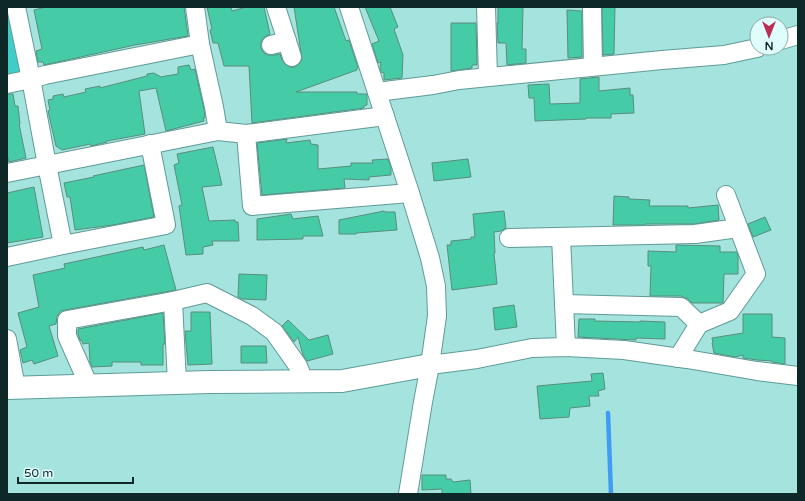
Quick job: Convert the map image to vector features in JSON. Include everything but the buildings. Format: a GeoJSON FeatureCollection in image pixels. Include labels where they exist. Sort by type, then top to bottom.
{"type":"FeatureCollection","features":[{"type":"Feature","properties":{"kind":"street"},"geometry":{"type":"LineString","coordinates":[[16,7],[63,245]]}},
{"type":"Feature","properties":{"kind":"street"},"geometry":{"type":"LineString","coordinates":[[195,7],[200,44],[218,131]]}},
{"type":"Feature","properties":{"kind":"street"},"geometry":{"type":"LineString","coordinates":[[276,7],[283,48]]}},
{"type":"Feature","properties":{"kind":"street"},"geometry":{"type":"LineString","coordinates":[[349,7],[410,192],[430,258],[436,286],[436,316],[430,365],[408,494]]}},
{"type":"Feature","properties":{"kind":"street"},"geometry":{"type":"LineString","coordinates":[[486,7],[488,77]]}},
{"type":"Feature","properties":{"kind":"street"},"geometry":{"type":"LineString","coordinates":[[592,7],[593,66]]}},
{"type":"Feature","properties":{"kind":"street"},"geometry":{"type":"LineString","coordinates":[[7,84],[200,44]]}},
{"type":"Feature","properties":{"kind":"street"},"geometry":{"type":"LineString","coordinates":[[377,92],[459,80],[593,66],[724,55],[749,50]]}},
{"type":"Feature","properties":{"kind":"street"},"geometry":{"type":"LineString","coordinates":[[7,173],[218,131],[246,134],[386,116]]}},
{"type":"Feature","properties":{"kind":"street"},"geometry":{"type":"LineString","coordinates":[[246,134],[252,206],[410,192]]}},
{"type":"Feature","properties":{"kind":"street"},"geometry":{"type":"LineString","coordinates":[[7,257],[166,225],[150,144]]}},
{"type":"Feature","properties":{"kind":"street"},"geometry":{"type":"LineString","coordinates":[[678,358],[699,324],[730,311],[756,274],[726,195]]}},
{"type":"Feature","properties":{"kind":"street"},"geometry":{"type":"LineString","coordinates":[[509,238],[695,234],[738,228]]}},
{"type":"Feature","properties":{"kind":"street"},"geometry":{"type":"LineString","coordinates":[[561,237],[566,347]]}},
{"type":"Feature","properties":{"kind":"street"},"geometry":{"type":"LineString","coordinates":[[89,386],[67,336],[67,320],[173,301],[207,293],[252,316],[274,332],[298,366],[304,382]]}},
{"type":"Feature","properties":{"kind":"street"},"geometry":{"type":"LineString","coordinates":[[173,301],[177,383]]}},
{"type":"Feature","properties":{"kind":"street"},"geometry":{"type":"LineString","coordinates":[[564,304],[681,307],[699,324]]}},
{"type":"Feature","properties":{"kind":"street"},"geometry":{"type":"LineString","coordinates":[[7,339],[12,388],[177,383],[342,381],[430,365],[477,359],[532,348],[566,347],[624,350],[798,376]]}},
{"type":"Feature","properties":{"kind":"shaded area"},"geometry":{"type":"Polygon","coordinates":[[[7,12],[21,73],[7,76],[7,12]]]}},
{"type":"Feature","properties":{"kind":"waterway"},"geometry":{"type":"LineString","coordinates":[[608,413],[611,494]]}}]}
